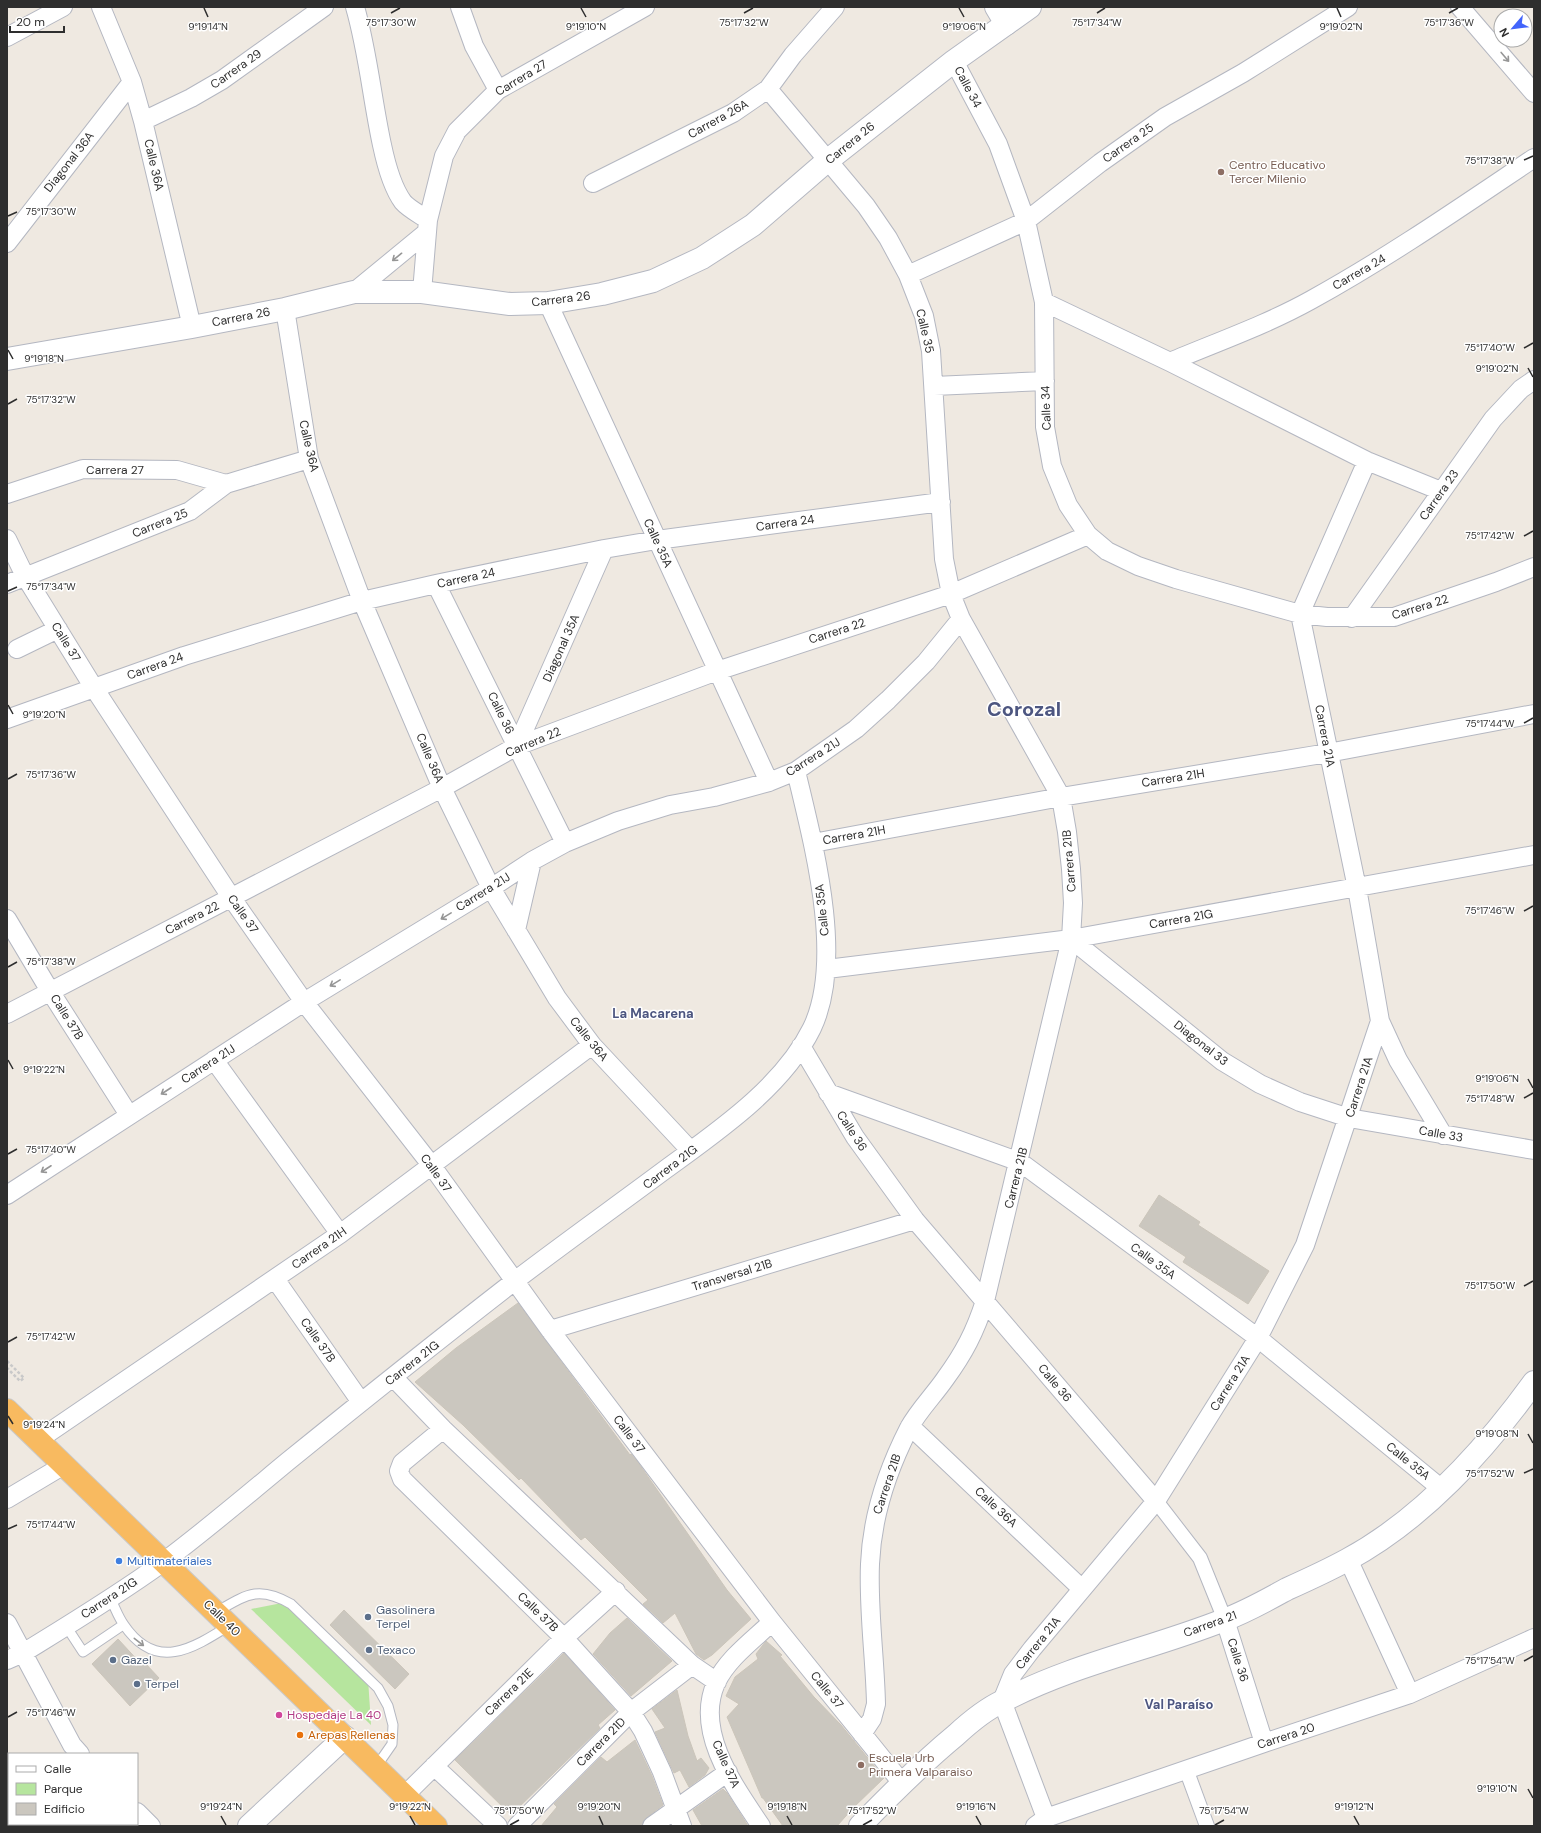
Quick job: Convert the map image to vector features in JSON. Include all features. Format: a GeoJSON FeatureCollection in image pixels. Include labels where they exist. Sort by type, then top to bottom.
{"type":"FeatureCollection","features":[{"type":"Feature","properties":{"kind":"highway","name":"Calle 40"},"geometry":{"type":"LineString","coordinates":[[7,1410],[436,1826]]}},
{"type":"Feature","properties":{"kind":"main road","name":"Carrera 26"},"geometry":{"type":"LineString","coordinates":[[7,359],[192,327],[285,309],[354,292],[422,292],[510,304],[548,303],[602,294],[653,281],[702,258],[753,225],[827,161],[954,61],[1001,15],[1030,7]]}},
{"type":"Feature","properties":{"kind":"main road","name":"Carrera 21"},"geometry":{"type":"LineString","coordinates":[[860,1826],[902,1783],[970,1723],[1002,1701],[1055,1678],[1099,1662],[1225,1620],[1348,1559],[1398,1526],[1443,1490],[1479,1450],[1534,1382]]}},
{"type":"Feature","properties":{"kind":"main road"},"geometry":{"type":"LineString","coordinates":[[249,1826],[345,1737]]}},
{"type":"Feature","properties":{"kind":"street"},"geometry":{"type":"LineString","coordinates":[[7,37],[63,7]]}},
{"type":"Feature","properties":{"kind":"street","name":"Calle 36A"},"geometry":{"type":"LineString","coordinates":[[101,7],[132,82],[143,121],[192,327]]}},
{"type":"Feature","properties":{"kind":"street","name":"Carrera 29"},"geometry":{"type":"LineString","coordinates":[[143,121],[191,98],[222,80],[324,7]]}},
{"type":"Feature","properties":{"kind":"street"},"geometry":{"type":"LineString","coordinates":[[354,292],[428,226],[404,203],[394,184],[386,160],[377,123],[362,33],[355,7]]}},
{"type":"Feature","properties":{"kind":"street"},"geometry":{"type":"LineString","coordinates":[[460,7],[474,46],[498,90]]}},
{"type":"Feature","properties":{"kind":"street","name":"Carrera 27"},"geometry":{"type":"LineString","coordinates":[[422,292],[428,226],[444,156],[457,131],[498,90],[645,7]]}},
{"type":"Feature","properties":{"kind":"street","name":"Carrera 26A"},"geometry":{"type":"LineString","coordinates":[[593,182],[733,113],[768,89],[794,55],[835,7]]}},
{"type":"Feature","properties":{"kind":"street","name":"Carrera 25"},"geometry":{"type":"LineString","coordinates":[[908,275],[1026,221],[1100,163],[1165,117],[1243,73],[1348,7]]}},
{"type":"Feature","properties":{"kind":"street"},"geometry":{"type":"LineString","coordinates":[[1460,7],[1534,93]]}},
{"type":"Feature","properties":{"kind":"street","name":"Calle 34"},"geometry":{"type":"LineString","coordinates":[[954,61],[998,144],[1026,221],[1044,302],[1045,428],[1052,466],[1068,505],[1088,535],[1107,551],[1138,566],[1176,579],[1300,614]]}},
{"type":"Feature","properties":{"kind":"street","name":"Diagonal 36A"},"geometry":{"type":"LineString","coordinates":[[8,240],[132,82]]}},
{"type":"Feature","properties":{"kind":"street","name":"Calle 35"},"geometry":{"type":"LineString","coordinates":[[768,89],[866,206],[888,238],[908,275],[924,316],[931,351],[934,386],[944,559],[951,594],[961,619]]}},
{"type":"Feature","properties":{"kind":"street","name":"Carrera 24"},"geometry":{"type":"LineString","coordinates":[[1170,362],[1259,326],[1310,300],[1389,255],[1534,158]]}},
{"type":"Feature","properties":{"kind":"street"},"geometry":{"type":"LineString","coordinates":[[1044,302],[1170,362],[1367,461],[1441,491]]}},
{"type":"Feature","properties":{"kind":"street","name":"Calle 35A"},"geometry":{"type":"LineString","coordinates":[[548,303],[769,782]]}},
{"type":"Feature","properties":{"kind":"street","name":"Calle 36A"},"geometry":{"type":"LineString","coordinates":[[285,309],[309,459],[362,601],[442,788],[491,888],[557,998],[592,1046],[691,1151]]}},
{"type":"Feature","properties":{"kind":"street","name":"Carrera 23"},"geometry":{"type":"LineString","coordinates":[[1352,618],[1493,419],[1521,389],[1534,380]]}},
{"type":"Feature","properties":{"kind":"street"},"geometry":{"type":"LineString","coordinates":[[934,386],[1045,381]]}},
{"type":"Feature","properties":{"kind":"street","name":"Carrera 25"},"geometry":{"type":"LineString","coordinates":[[7,584],[190,511],[226,484],[309,459]]}},
{"type":"Feature","properties":{"kind":"street"},"geometry":{"type":"LineString","coordinates":[[1300,614],[1367,461]]}},
{"type":"Feature","properties":{"kind":"street","name":"Carrera 27"},"geometry":{"type":"LineString","coordinates":[[7,494],[83,469],[177,470],[226,484]]}},
{"type":"Feature","properties":{"kind":"street","name":"Carrera 24"},"geometry":{"type":"LineString","coordinates":[[7,719],[184,656],[362,601],[604,549],[657,540],[941,502]]}},
{"type":"Feature","properties":{"kind":"street","name":"Carrera 22"},"geometry":{"type":"LineString","coordinates":[[7,1014],[442,788],[517,746],[717,671],[951,594],[1088,535]]}},
{"type":"Feature","properties":{"kind":"street","name":"Calle 37"},"geometry":{"type":"LineString","coordinates":[[7,539],[25,576],[94,688],[231,897],[304,1002],[432,1166],[514,1282],[772,1622],[902,1783]]}},
{"type":"Feature","properties":{"kind":"street","name":"Diagonal 35A"},"geometry":{"type":"LineString","coordinates":[[517,746],[604,549]]}},
{"type":"Feature","properties":{"kind":"street","name":"Carrera 22"},"geometry":{"type":"LineString","coordinates":[[1300,614],[1352,618],[1394,617],[1534,568]]}},
{"type":"Feature","properties":{"kind":"street","name":"Calle 36"},"geometry":{"type":"LineString","coordinates":[[436,584],[566,843]]}},
{"type":"Feature","properties":{"kind":"street","name":"Carrera 21A"},"geometry":{"type":"LineString","coordinates":[[1300,614],[1357,888],[1380,1022],[1398,1060],[1443,1135]]}},
{"type":"Feature","properties":{"kind":"street","name":"Carrera 21J"},"geometry":{"type":"LineString","coordinates":[[7,1195],[304,1002],[491,888],[532,861],[566,843],[618,821],[670,805],[714,797],[769,782],[796,771],[856,729],[888,700],[926,662],[961,619]]}},
{"type":"Feature","properties":{"kind":"street","name":"Carrera 21B"},"geometry":{"type":"LineString","coordinates":[[862,1734],[872,1719],[876,1704],[870,1599],[870,1564],[874,1528],[880,1498],[892,1464],[910,1426],[961,1356],[975,1332],[985,1301],[1020,1162],[1071,939],[1073,903],[1072,869],[1061,797],[961,619]]}},
{"type":"Feature","properties":{"kind":"street"},"geometry":{"type":"LineString","coordinates":[[17,649],[58,629]]}},
{"type":"Feature","properties":{"kind":"street","name":"Carrera 21H"},"geometry":{"type":"LineString","coordinates":[[813,842],[1061,797],[1328,753],[1534,714]]}},
{"type":"Feature","properties":{"kind":"street","name":"Calle 35A"},"geometry":{"type":"LineString","coordinates":[[796,771],[813,842],[823,906],[827,969],[819,1008],[813,1026],[801,1046]]}},
{"type":"Feature","properties":{"kind":"street","name":"Carrera 21G"},"geometry":{"type":"LineString","coordinates":[[827,969],[1071,939],[1534,855]]}},
{"type":"Feature","properties":{"kind":"street"},"geometry":{"type":"LineString","coordinates":[[516,930],[532,861]]}},
{"type":"Feature","properties":{"kind":"street","name":"Calle 37B"},"geometry":{"type":"LineString","coordinates":[[7,918],[50,991],[129,1115]]}},
{"type":"Feature","properties":{"kind":"street","name":"Diagonal 33"},"geometry":{"type":"LineString","coordinates":[[1071,939],[1222,1061],[1260,1084],[1286,1096],[1349,1118]]}},
{"type":"Feature","properties":{"kind":"street","name":"Carrera 21A"},"geometry":{"type":"LineString","coordinates":[[1002,1701],[1013,1674],[1032,1649],[1156,1501],[1258,1338],[1305,1245],[1349,1118],[1380,1022]]}},
{"type":"Feature","properties":{"kind":"street","name":"Carrera 21H"},"geometry":{"type":"LineString","coordinates":[[38,1440],[340,1234],[592,1046]]}},
{"type":"Feature","properties":{"kind":"street","name":"Calle 36"},"geometry":{"type":"LineString","coordinates":[[801,1046],[855,1137],[915,1220],[1156,1501],[1200,1558],[1225,1620],[1264,1743]]}},
{"type":"Feature","properties":{"kind":"street","name":"Carrera 21G"},"geometry":{"type":"LineString","coordinates":[[15,1656],[66,1626],[164,1562],[361,1402],[514,1282],[737,1116],[768,1086],[801,1046]]}},
{"type":"Feature","properties":{"kind":"street"},"geometry":{"type":"LineString","coordinates":[[214,1060],[340,1234]]}},
{"type":"Feature","properties":{"kind":"street","name":"Calle 35A"},"geometry":{"type":"LineString","coordinates":[[828,1093],[1020,1162],[1258,1338],[1443,1490]]}},
{"type":"Feature","properties":{"kind":"street","name":"Calle 33"},"geometry":{"type":"LineString","coordinates":[[1349,1118],[1534,1150]]}},
{"type":"Feature","properties":{"kind":"street","name":"Transversal 21B"},"geometry":{"type":"LineString","coordinates":[[550,1330],[915,1220]]}},
{"type":"Feature","properties":{"kind":"street","name":"Calle 37B"},"geometry":{"type":"LineString","coordinates":[[275,1279],[361,1402]]}},
{"type":"Feature","properties":{"kind":"street"},"geometry":{"type":"LineString","coordinates":[[393,1378],[443,1429],[616,1591],[692,1665],[717,1682]]}},
{"type":"Feature","properties":{"kind":"street","name":"Calle 36A"},"geometry":{"type":"LineString","coordinates":[[910,1426],[1082,1589]]}},
{"type":"Feature","properties":{"kind":"street","name":"Calle 37B"},"geometry":{"type":"LineString","coordinates":[[443,1429],[402,1463],[399,1470],[402,1479],[564,1638],[631,1712],[643,1731],[676,1808],[682,1826]]}},
{"type":"Feature","properties":{"kind":"street"},"geometry":{"type":"LineString","coordinates":[[7,1499],[64,1465]]}},
{"type":"Feature","properties":{"kind":"street"},"geometry":{"type":"LineString","coordinates":[[1348,1559],[1410,1694]]}},
{"type":"Feature","properties":{"kind":"street","name":"Carrera 21E"},"geometry":{"type":"LineString","coordinates":[[405,1795],[564,1638],[616,1591]]}},
{"type":"Feature","properties":{"kind":"street","name":"Calle 37A"},"geometry":{"type":"LineString","coordinates":[[761,1826],[728,1772],[716,1745],[710,1721],[711,1700],[717,1682],[729,1663],[772,1622]]}},
{"type":"Feature","properties":{"kind":"street"},"geometry":{"type":"LineString","coordinates":[[7,1623],[15,1656],[72,1751]]}},
{"type":"Feature","properties":{"kind":"street","name":"Carrera 20"},"geometry":{"type":"LineString","coordinates":[[1040,1822],[1186,1769],[1410,1694],[1534,1638]]}},
{"type":"Feature","properties":{"kind":"street","name":"Carrera 21D"},"geometry":{"type":"LineString","coordinates":[[517,1826],[631,1712],[692,1665]]}},
{"type":"Feature","properties":{"kind":"street"},"geometry":{"type":"LineString","coordinates":[[1002,1701],[1040,1822]]}},
{"type":"Feature","properties":{"kind":"street"},"geometry":{"type":"LineString","coordinates":[[434,1766],[498,1826]]}},
{"type":"Feature","properties":{"kind":"street"},"geometry":{"type":"LineString","coordinates":[[1186,1769],[1207,1826]]}},
{"type":"Feature","properties":{"kind":"street"},"geometry":{"type":"LineString","coordinates":[[652,1826],[728,1772]]}},
{"type":"Feature","properties":{"kind":"street"},"geometry":{"type":"LineString","coordinates":[[138,1813],[151,1826]]}},
{"type":"Feature","properties":{"kind":"lane"},"geometry":{"type":"LineString","coordinates":[[110,1598],[123,1625],[136,1640],[152,1651],[165,1653],[180,1652],[197,1646],[242,1597],[267,1593],[278,1596],[291,1604],[378,1688],[388,1706],[393,1725],[392,1744],[376,1767]]}},
{"type":"Feature","properties":{"kind":"lane"},"geometry":{"type":"LineString","coordinates":[[66,1626],[83,1652],[123,1625]]}},
{"type":"Feature","properties":{"kind":"path"},"geometry":{"type":"LineString","coordinates":[[7,1362],[24,1378],[20,1381],[7,1368]]}},
{"type":"Feature","properties":{"kind":"green space"},"geometry":{"type":"Polygon","coordinates":[[[287,1602],[368,1678],[371,1725],[251,1609],[287,1602]]]}},
{"type":"Feature","properties":{"kind":"building"},"geometry":{"type":"Polygon","coordinates":[[[1159,1195],[1200,1222],[1198,1225],[1269,1271],[1248,1304],[1183,1262],[1186,1257],[1139,1226],[1159,1195]]]}},
{"type":"Feature","properties":{"kind":"building"},"geometry":{"type":"Polygon","coordinates":[[[518,1303],[630,1455],[631,1454],[637,1461],[727,1590],[751,1619],[712,1655],[704,1660],[696,1654],[675,1613],[663,1623],[643,1604],[648,1600],[585,1537],[581,1540],[521,1478],[519,1480],[463,1425],[415,1382],[456,1348],[518,1303]]]}},
{"type":"Feature","properties":{"kind":"building","name":"Texaco"},"geometry":{"type":"Polygon","coordinates":[[[344,1610],[409,1674],[395,1689],[330,1625],[344,1610]]]}},
{"type":"Feature","properties":{"kind":"building"},"geometry":{"type":"Polygon","coordinates":[[[627,1618],[672,1661],[631,1696],[593,1654],[610,1633],[627,1618]]]}},
{"type":"Feature","properties":{"kind":"building"},"geometry":{"type":"Polygon","coordinates":[[[118,1639],[142,1665],[145,1663],[159,1678],[130,1706],[92,1664],[118,1639]]]}},
{"type":"Feature","properties":{"kind":"building"},"geometry":{"type":"Polygon","coordinates":[[[766,1641],[782,1655],[780,1656],[814,1697],[841,1725],[884,1778],[837,1826],[783,1826],[762,1798],[727,1717],[739,1704],[726,1696],[735,1677],[758,1659],[756,1654],[766,1641]]]}},
{"type":"Feature","properties":{"kind":"building"},"geometry":{"type":"Polygon","coordinates":[[[564,1653],[615,1710],[598,1725],[600,1728],[511,1815],[455,1760],[564,1653]]]}},
{"type":"Feature","properties":{"kind":"building"},"geometry":{"type":"Polygon","coordinates":[[[677,1690],[688,1736],[697,1761],[701,1758],[709,1768],[705,1775],[689,1787],[680,1770],[674,1773],[655,1732],[665,1728],[652,1709],[677,1690]]]}},
{"type":"Feature","properties":{"kind":"building"},"geometry":{"type":"Polygon","coordinates":[[[635,1740],[652,1776],[663,1805],[646,1818],[642,1826],[541,1826],[557,1807],[554,1804],[601,1757],[607,1762],[635,1740]]]}},
{"type":"Feature","properties":{"kind":"building"},"geometry":{"type":"Polygon","coordinates":[[[723,1789],[748,1826],[702,1826],[693,1810],[723,1789]]]}},
{"type":"Feature","properties":{"kind":"place","name":"Centro Educativo Tercer Milenio"},"geometry":{"type":"Point","coordinates":[1221,172]}},
{"type":"Feature","properties":{"kind":"place","name":"Multimateriales"},"geometry":{"type":"Point","coordinates":[119,1561]}},
{"type":"Feature","properties":{"kind":"place","name":"Gasolinera Terpel"},"geometry":{"type":"Point","coordinates":[368,1617]}},
{"type":"Feature","properties":{"kind":"place","name":"Texaco"},"geometry":{"type":"Point","coordinates":[369,1650]}},
{"type":"Feature","properties":{"kind":"place","name":"Gazel"},"geometry":{"type":"Point","coordinates":[113,1660]}},
{"type":"Feature","properties":{"kind":"place","name":"Terpel"},"geometry":{"type":"Point","coordinates":[137,1684]}},
{"type":"Feature","properties":{"kind":"place","name":"Hospedaje La 40"},"geometry":{"type":"Point","coordinates":[279,1715]}},
{"type":"Feature","properties":{"kind":"place","name":"Arepas Rellenas"},"geometry":{"type":"Point","coordinates":[300,1735]}},
{"type":"Feature","properties":{"kind":"place","name":"Escuela Urb Primera Valparaiso"},"geometry":{"type":"Point","coordinates":[861,1765]}},
{"type":"Feature","properties":{"kind":"district","name":"Corozal"},"geometry":{"type":"Point","coordinates":[1024,709]}},
{"type":"Feature","properties":{"kind":"district","name":"La Macarena"},"geometry":{"type":"Point","coordinates":[653,1013]}},
{"type":"Feature","properties":{"kind":"district","name":"Val Paraíso"},"geometry":{"type":"Point","coordinates":[1179,1704]}}]}
